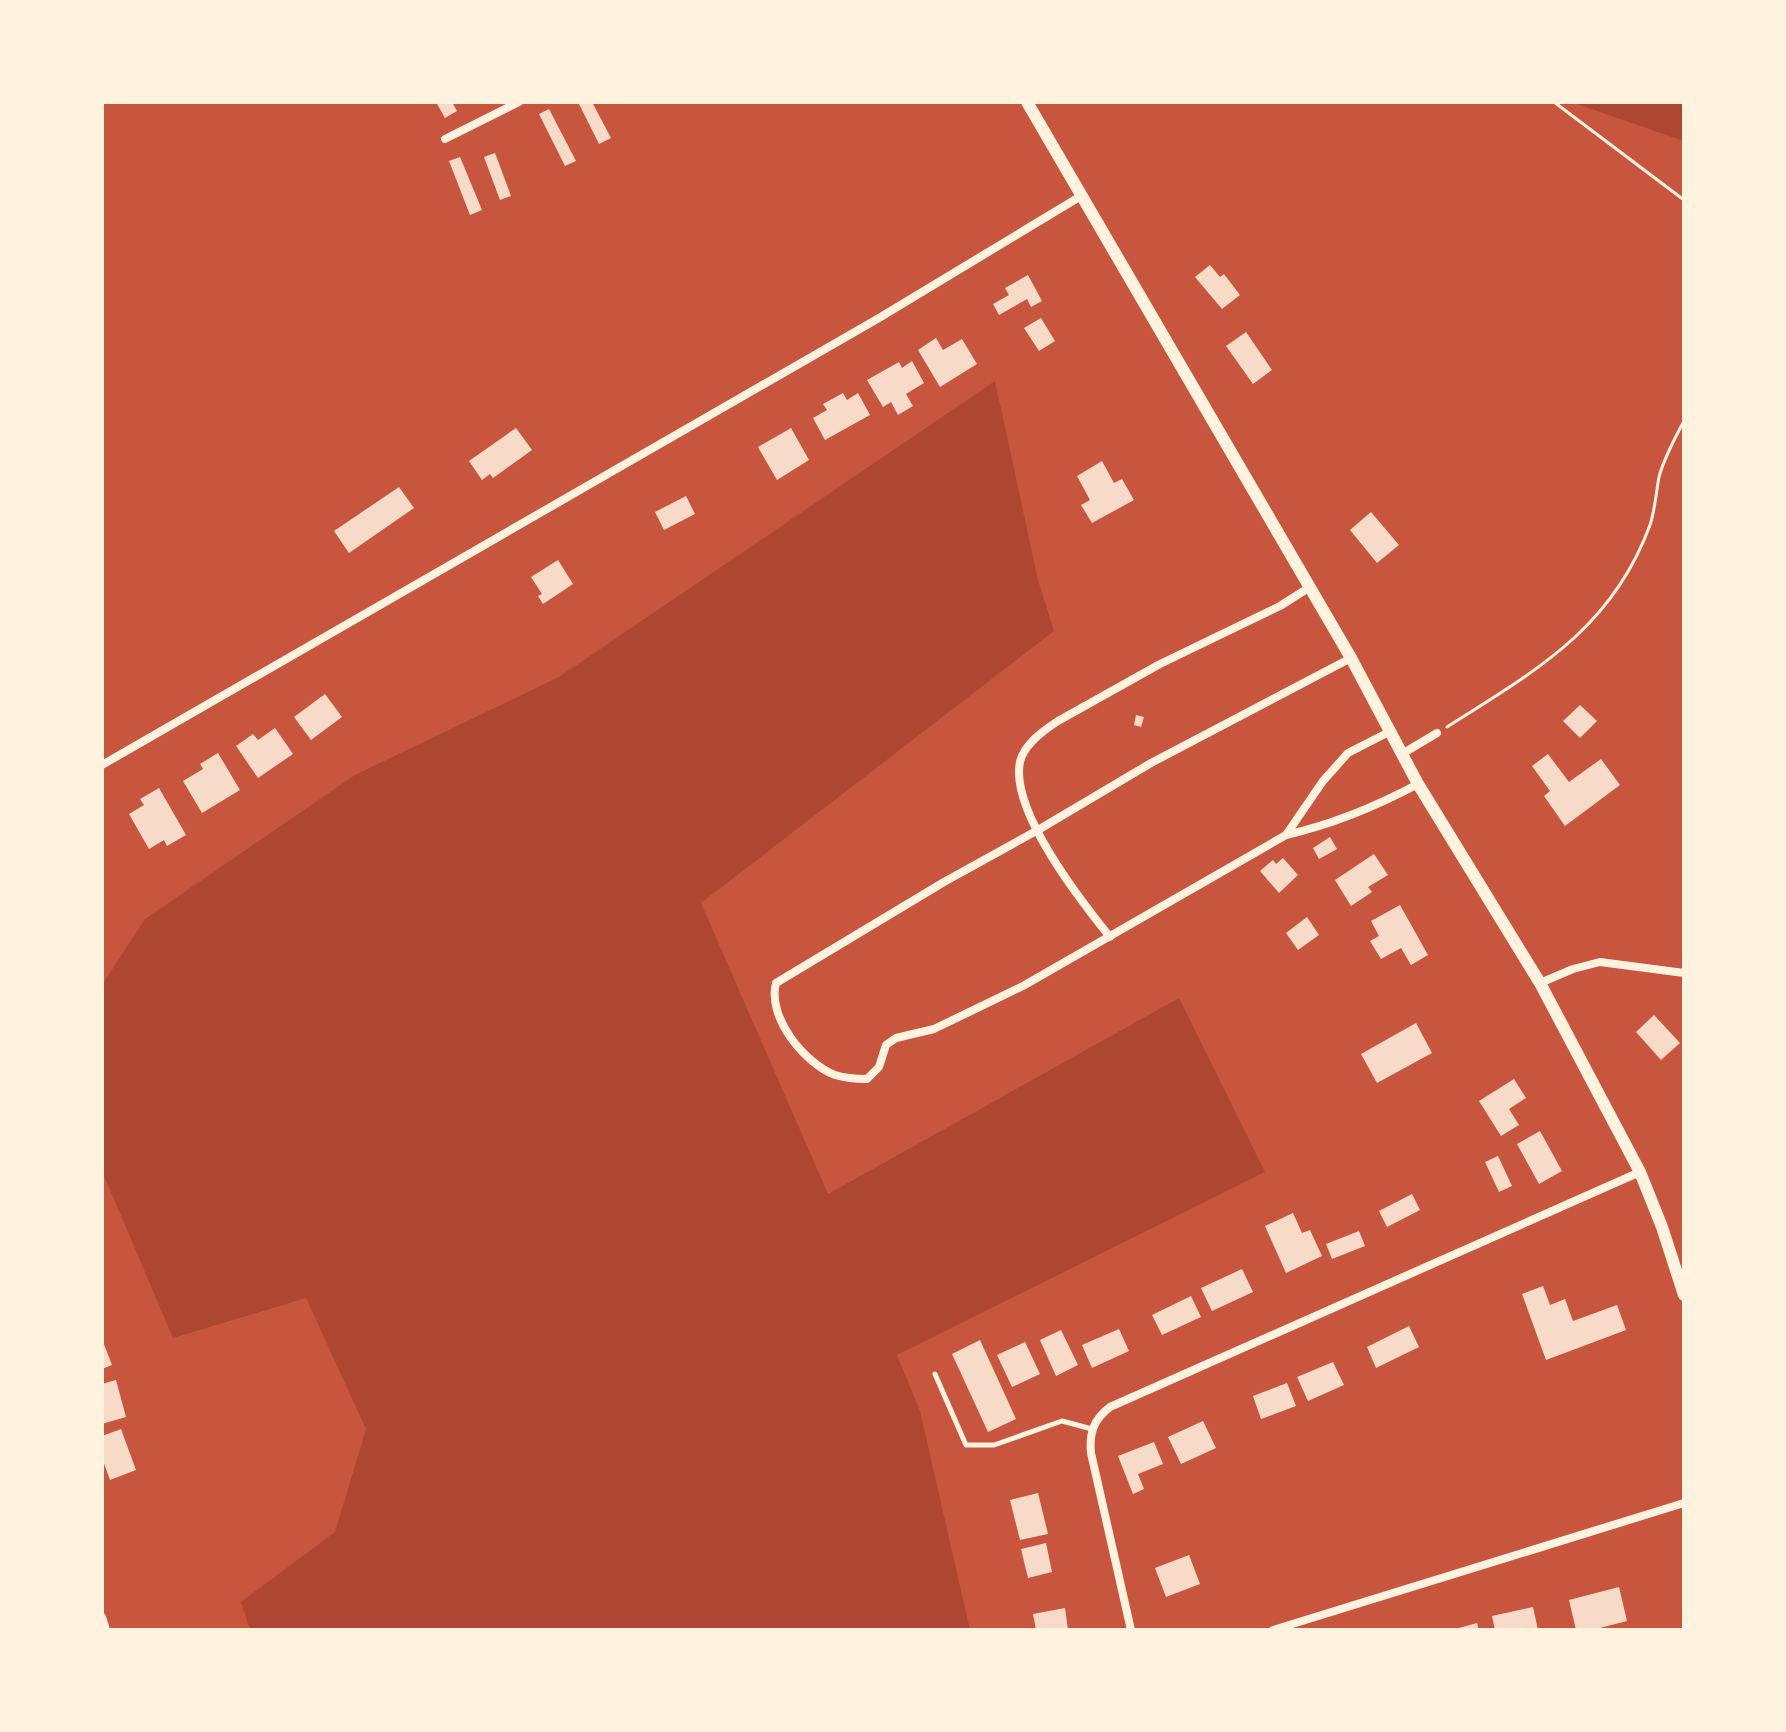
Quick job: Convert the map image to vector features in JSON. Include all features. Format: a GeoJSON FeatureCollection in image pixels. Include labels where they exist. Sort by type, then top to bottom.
{"type":"FeatureCollection","features":[{"type":"Feature","properties":{"kind":"main road"},"geometry":{"type":"LineString","coordinates":[[1027,102],[1351,658],[1418,784],[1540,983],[1640,1172],[1684,1295]]}},
{"type":"Feature","properties":{"kind":"street"},"geometry":{"type":"LineString","coordinates":[[445,139],[519,102]]}},
{"type":"Feature","properties":{"kind":"street"},"geometry":{"type":"LineString","coordinates":[[102,765],[879,318],[1081,196]]}},
{"type":"Feature","properties":{"kind":"street"},"geometry":{"type":"LineString","coordinates":[[1110,937],[1062,872],[1038,830],[1019,780],[1020,759],[1044,731],[1160,664],[1250,622],[1310,587]]}},
{"type":"Feature","properties":{"kind":"street"},"geometry":{"type":"LineString","coordinates":[[1351,658],[1151,763],[776,983],[773,994],[785,1027],[802,1051],[818,1065],[850,1079],[867,1079],[879,1067],[886,1045],[896,1038],[934,1029],[964,1016],[1110,937],[1286,835],[1354,816],[1418,784]]}},
{"type":"Feature","properties":{"kind":"street"},"geometry":{"type":"LineString","coordinates":[[1286,835],[1323,781],[1348,753],[1389,732]]}},
{"type":"Feature","properties":{"kind":"street"},"geometry":{"type":"LineString","coordinates":[[1402,754],[1437,733]]}},
{"type":"Feature","properties":{"kind":"street"},"geometry":{"type":"LineString","coordinates":[[1540,983],[1600,962],[1684,973]]}},
{"type":"Feature","properties":{"kind":"street"},"geometry":{"type":"LineString","coordinates":[[1131,1630],[1091,1453],[1092,1429],[1110,1407],[1640,1172]]}},
{"type":"Feature","properties":{"kind":"street"},"geometry":{"type":"LineString","coordinates":[[1273,1630],[1684,1503]]}},
{"type":"Feature","properties":{"kind":"street"},"geometry":{"type":"LineString","coordinates":[[102,1617],[106,1630]]}},
{"type":"Feature","properties":{"kind":"lane"},"geometry":{"type":"LineString","coordinates":[[935,1374],[966,1445],[994,1445],[1062,1421],[1092,1429]]}},
{"type":"Feature","properties":{"kind":"path"},"geometry":{"type":"LineString","coordinates":[[1554,102],[1684,200]]}},
{"type":"Feature","properties":{"kind":"path"},"geometry":{"type":"LineString","coordinates":[[1437,733],[1543,665],[1599,612],[1630,571],[1651,522],[1660,474],[1684,421]]}},
{"type":"Feature","properties":{"kind":"shaded area"},"geometry":{"type":"Polygon","coordinates":[[[1571,102],[1684,102],[1684,141],[1571,102]]]}},
{"type":"Feature","properties":{"kind":"shaded area"},"geometry":{"type":"Polygon","coordinates":[[[995,381],[1038,580],[1054,631],[701,903],[828,1194],[1179,998],[1265,1172],[897,1355],[920,1411],[970,1630],[250,1630],[241,1602],[335,1532],[366,1429],[306,1298],[173,1338],[102,1171],[102,985],[145,919],[355,775],[559,677],[995,381]]]}},
{"type":"Feature","properties":{"kind":"building"},"geometry":{"type":"Polygon","coordinates":[[[436,102],[452,102],[457,111],[445,118],[436,102]]]}},
{"type":"Feature","properties":{"kind":"building"},"geometry":{"type":"Polygon","coordinates":[[[578,102],[592,102],[611,138],[599,144],[578,102]]]}},
{"type":"Feature","properties":{"kind":"building"},"geometry":{"type":"Polygon","coordinates":[[[549,109],[576,161],[565,166],[539,114],[549,109]]]}},
{"type":"Feature","properties":{"kind":"building"},"geometry":{"type":"Polygon","coordinates":[[[495,153],[511,196],[500,200],[484,157],[495,153]]]}},
{"type":"Feature","properties":{"kind":"building"},"geometry":{"type":"Polygon","coordinates":[[[460,157],[482,210],[470,215],[449,161],[460,157]]]}},
{"type":"Feature","properties":{"kind":"building"},"geometry":{"type":"Polygon","coordinates":[[[1210,265],[1220,277],[1224,274],[1240,295],[1222,309],[1195,277],[1210,265]]]}},
{"type":"Feature","properties":{"kind":"building"},"geometry":{"type":"Polygon","coordinates":[[[1028,275],[1042,301],[1031,307],[1027,299],[999,315],[993,304],[1009,295],[1005,288],[1028,275]]]}},
{"type":"Feature","properties":{"kind":"building"},"geometry":{"type":"Polygon","coordinates":[[[1041,318],[1055,341],[1039,351],[1024,328],[1041,318]]]}},
{"type":"Feature","properties":{"kind":"building"},"geometry":{"type":"Polygon","coordinates":[[[1246,332],[1272,370],[1253,384],[1226,346],[1246,332]]]}},
{"type":"Feature","properties":{"kind":"building"},"geometry":{"type":"Polygon","coordinates":[[[936,338],[943,350],[962,339],[977,364],[940,387],[918,350],[936,338]]]}},
{"type":"Feature","properties":{"kind":"building"},"geometry":{"type":"Polygon","coordinates":[[[912,361],[924,383],[906,394],[913,406],[898,415],[891,402],[883,407],[867,380],[899,362],[902,368],[912,361]]]}},
{"type":"Feature","properties":{"kind":"building"},"geometry":{"type":"Polygon","coordinates":[[[843,393],[847,400],[858,393],[870,415],[825,440],[813,418],[827,410],[823,404],[843,393]]]}},
{"type":"Feature","properties":{"kind":"building"},"geometry":{"type":"Polygon","coordinates":[[[516,428],[532,450],[493,478],[490,474],[482,480],[469,461],[516,428]]]}},
{"type":"Feature","properties":{"kind":"building"},"geometry":{"type":"Polygon","coordinates":[[[791,428],[809,460],[777,480],[758,447],[791,428]]]}},
{"type":"Feature","properties":{"kind":"building"},"geometry":{"type":"Polygon","coordinates":[[[1102,461],[1114,483],[1122,479],[1134,500],[1092,523],[1081,505],[1090,500],[1077,476],[1102,461]]]}},
{"type":"Feature","properties":{"kind":"building"},"geometry":{"type":"Polygon","coordinates":[[[399,487],[414,508],[349,553],[334,531],[399,487]]]}},
{"type":"Feature","properties":{"kind":"building"},"geometry":{"type":"Polygon","coordinates":[[[686,496],[695,514],[664,530],[655,512],[686,496]]]}},
{"type":"Feature","properties":{"kind":"building"},"geometry":{"type":"Polygon","coordinates":[[[1371,512],[1399,545],[1377,563],[1350,530],[1371,512]]]}},
{"type":"Feature","properties":{"kind":"building"},"geometry":{"type":"Polygon","coordinates":[[[558,560],[573,584],[543,604],[538,596],[542,594],[531,577],[558,560]]]}},
{"type":"Feature","properties":{"kind":"building"},"geometry":{"type":"Polygon","coordinates":[[[325,694],[342,717],[311,740],[294,717],[325,694]]]}},
{"type":"Feature","properties":{"kind":"building"},"geometry":{"type":"Polygon","coordinates":[[[1580,705],[1597,721],[1580,738],[1563,721],[1580,705]]]}},
{"type":"Feature","properties":{"kind":"building"},"geometry":{"type":"Polygon","coordinates":[[[1136,715],[1144,717],[1141,727],[1134,725],[1136,715]]]}},
{"type":"Feature","properties":{"kind":"building"},"geometry":{"type":"Polygon","coordinates":[[[275,728],[293,754],[258,778],[236,746],[253,734],[258,740],[275,728]]]}},
{"type":"Feature","properties":{"kind":"building"},"geometry":{"type":"Polygon","coordinates":[[[218,753],[240,790],[202,813],[183,781],[203,769],[200,764],[218,753]]]}},
{"type":"Feature","properties":{"kind":"building"},"geometry":{"type":"Polygon","coordinates":[[[1548,754],[1569,782],[1601,759],[1620,785],[1565,826],[1544,796],[1550,791],[1532,766],[1548,754]]]}},
{"type":"Feature","properties":{"kind":"building"},"geometry":{"type":"Polygon","coordinates":[[[159,788],[186,835],[167,846],[164,840],[149,849],[129,814],[144,805],[140,799],[159,788]]]}},
{"type":"Feature","properties":{"kind":"building"},"geometry":{"type":"Polygon","coordinates":[[[1330,837],[1337,849],[1319,859],[1313,848],[1330,837]]]}},
{"type":"Feature","properties":{"kind":"building"},"geometry":{"type":"Polygon","coordinates":[[[1374,854],[1388,875],[1368,887],[1372,892],[1351,906],[1335,880],[1374,854]]]}},
{"type":"Feature","properties":{"kind":"building"},"geometry":{"type":"Polygon","coordinates":[[[1283,858],[1298,875],[1279,893],[1260,871],[1273,860],[1276,864],[1283,858]]]}},
{"type":"Feature","properties":{"kind":"building"},"geometry":{"type":"Polygon","coordinates":[[[1400,905],[1428,955],[1411,965],[1401,948],[1381,959],[1370,941],[1379,936],[1371,921],[1400,905]]]}},
{"type":"Feature","properties":{"kind":"building"},"geometry":{"type":"Polygon","coordinates":[[[1307,917],[1319,935],[1298,950],[1286,933],[1307,917]]]}},
{"type":"Feature","properties":{"kind":"building"},"geometry":{"type":"Polygon","coordinates":[[[1654,1015],[1680,1043],[1661,1060],[1636,1032],[1654,1015]]]}},
{"type":"Feature","properties":{"kind":"building"},"geometry":{"type":"Polygon","coordinates":[[[1416,1023],[1432,1053],[1377,1083],[1361,1054],[1416,1023]]]}},
{"type":"Feature","properties":{"kind":"building"},"geometry":{"type":"Polygon","coordinates":[[[1514,1079],[1526,1098],[1509,1109],[1519,1125],[1501,1136],[1479,1101],[1514,1079]]]}},
{"type":"Feature","properties":{"kind":"building"},"geometry":{"type":"Polygon","coordinates":[[[1540,1131],[1562,1171],[1539,1184],[1517,1144],[1540,1131]]]}},
{"type":"Feature","properties":{"kind":"building"},"geometry":{"type":"Polygon","coordinates":[[[1498,1156],[1512,1186],[1499,1192],[1485,1162],[1498,1156]]]}},
{"type":"Feature","properties":{"kind":"building"},"geometry":{"type":"Polygon","coordinates":[[[1412,1194],[1420,1210],[1387,1227],[1379,1211],[1412,1194]]]}},
{"type":"Feature","properties":{"kind":"building"},"geometry":{"type":"Polygon","coordinates":[[[1293,1213],[1302,1233],[1310,1230],[1322,1256],[1286,1273],[1265,1226],[1293,1213]]]}},
{"type":"Feature","properties":{"kind":"building"},"geometry":{"type":"Polygon","coordinates":[[[1359,1231],[1365,1246],[1332,1259],[1326,1244],[1359,1231]]]}},
{"type":"Feature","properties":{"kind":"building"},"geometry":{"type":"Polygon","coordinates":[[[1242,1269],[1253,1292],[1212,1311],[1201,1288],[1242,1269]]]}},
{"type":"Feature","properties":{"kind":"building"},"geometry":{"type":"Polygon","coordinates":[[[1543,1286],[1550,1305],[1565,1299],[1573,1321],[1617,1305],[1626,1330],[1546,1360],[1522,1294],[1543,1286]]]}},
{"type":"Feature","properties":{"kind":"building"},"geometry":{"type":"Polygon","coordinates":[[[1191,1296],[1201,1317],[1162,1335],[1152,1315],[1191,1296]]]}},
{"type":"Feature","properties":{"kind":"building"},"geometry":{"type":"Polygon","coordinates":[[[1409,1326],[1419,1347],[1376,1368],[1367,1347],[1409,1326]]]}},
{"type":"Feature","properties":{"kind":"building"},"geometry":{"type":"Polygon","coordinates":[[[1119,1329],[1129,1351],[1092,1368],[1082,1345],[1119,1329]]]}},
{"type":"Feature","properties":{"kind":"building"},"geometry":{"type":"Polygon","coordinates":[[[1061,1330],[1078,1365],[1056,1376],[1040,1340],[1061,1330]]]}},
{"type":"Feature","properties":{"kind":"building"},"geometry":{"type":"Polygon","coordinates":[[[102,1339],[112,1365],[102,1369],[102,1339]]]}},
{"type":"Feature","properties":{"kind":"building"},"geometry":{"type":"Polygon","coordinates":[[[980,1340],[1016,1419],[988,1432],[952,1354],[980,1340]]]}},
{"type":"Feature","properties":{"kind":"building"},"geometry":{"type":"Polygon","coordinates":[[[1025,1342],[1040,1374],[1012,1387],[997,1355],[1025,1342]]]}},
{"type":"Feature","properties":{"kind":"building"},"geometry":{"type":"Polygon","coordinates":[[[1333,1362],[1344,1385],[1308,1401],[1297,1377],[1333,1362]]]}},
{"type":"Feature","properties":{"kind":"building"},"geometry":{"type":"Polygon","coordinates":[[[116,1380],[126,1417],[102,1424],[102,1384],[116,1380]]]}},
{"type":"Feature","properties":{"kind":"building"},"geometry":{"type":"Polygon","coordinates":[[[1287,1383],[1296,1406],[1261,1419],[1253,1396],[1287,1383]]]}},
{"type":"Feature","properties":{"kind":"building"},"geometry":{"type":"Polygon","coordinates":[[[1203,1421],[1216,1448],[1181,1464],[1168,1437],[1203,1421]]]}},
{"type":"Feature","properties":{"kind":"building"},"geometry":{"type":"Polygon","coordinates":[[[121,1429],[136,1470],[110,1480],[102,1458],[102,1436],[121,1429]]]}},
{"type":"Feature","properties":{"kind":"building"},"geometry":{"type":"Polygon","coordinates":[[[1154,1442],[1163,1464],[1138,1474],[1144,1489],[1133,1494],[1118,1456],[1154,1442]]]}},
{"type":"Feature","properties":{"kind":"building"},"geometry":{"type":"Polygon","coordinates":[[[1038,1493],[1048,1534],[1020,1540],[1010,1500],[1038,1493]]]}},
{"type":"Feature","properties":{"kind":"building"},"geometry":{"type":"Polygon","coordinates":[[[1046,1543],[1052,1572],[1028,1578],[1021,1549],[1046,1543]]]}},
{"type":"Feature","properties":{"kind":"building"},"geometry":{"type":"Polygon","coordinates":[[[1189,1555],[1200,1584],[1166,1597],[1155,1568],[1189,1555]]]}},
{"type":"Feature","properties":{"kind":"building"},"geometry":{"type":"Polygon","coordinates":[[[1619,1587],[1627,1621],[1592,1630],[1576,1630],[1569,1600],[1619,1587]]]}},
{"type":"Feature","properties":{"kind":"building"},"geometry":{"type":"Polygon","coordinates":[[[1533,1607],[1538,1630],[1495,1630],[1492,1616],[1533,1607]]]}},
{"type":"Feature","properties":{"kind":"building"},"geometry":{"type":"Polygon","coordinates":[[[1065,1608],[1068,1630],[1036,1630],[1033,1614],[1065,1608]]]}},
{"type":"Feature","properties":{"kind":"building"},"geometry":{"type":"Polygon","coordinates":[[[1477,1623],[1479,1630],[1455,1630],[1455,1629],[1477,1623]]]}}]}
